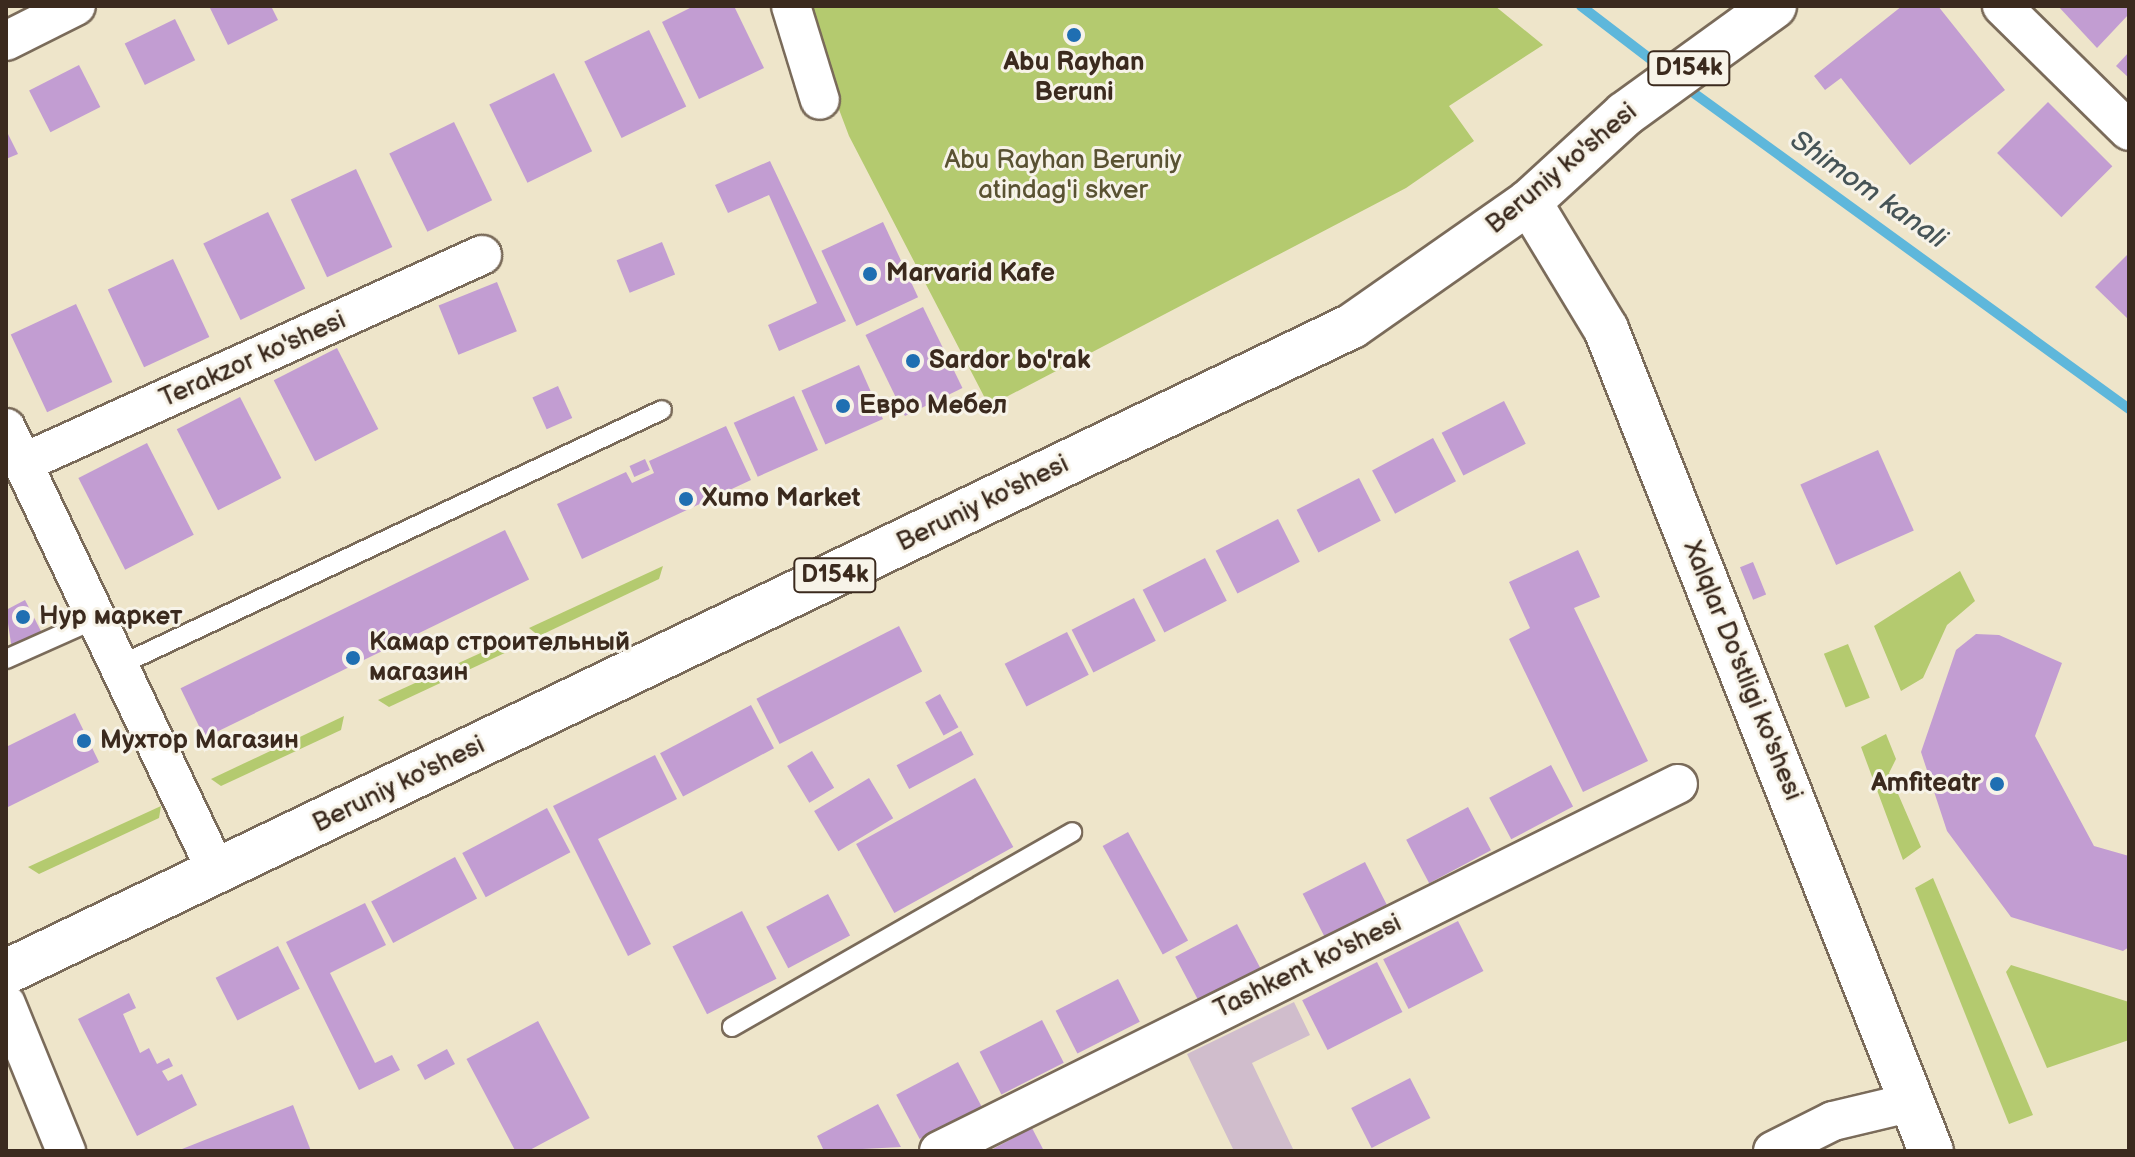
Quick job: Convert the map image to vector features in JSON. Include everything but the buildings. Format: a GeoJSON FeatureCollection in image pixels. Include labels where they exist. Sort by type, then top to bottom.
{"type":"FeatureCollection","features":[{"type":"Feature","properties":{"kind":"main road","name":"Beruniy ko'shesi"},"geometry":{"type":"LineString","coordinates":[[6,972],[1352,326],[1529,202],[1625,114],[1764,14]]}},
{"type":"Feature","properties":{"kind":"main road","name":"Xalqlar Do'stligi ko'shesi"},"geometry":{"type":"LineString","coordinates":[[1529,202],[1606,329],[1931,1151]]}},
{"type":"Feature","properties":{"kind":"street"},"geometry":{"type":"LineString","coordinates":[[6,41],[76,6]]}},
{"type":"Feature","properties":{"kind":"street"},"geometry":{"type":"LineString","coordinates":[[791,6],[820,100]]}},
{"type":"Feature","properties":{"kind":"street"},"geometry":{"type":"LineString","coordinates":[[2002,6],[2129,131]]}},
{"type":"Feature","properties":{"kind":"street","name":"Terakzor ko'shesi"},"geometry":{"type":"LineString","coordinates":[[14,468],[482,255]]}},
{"type":"Feature","properties":{"kind":"street"},"geometry":{"type":"LineString","coordinates":[[6,428],[14,468],[96,619],[217,873]]}},
{"type":"Feature","properties":{"kind":"street","name":"Tashkent ko'shesi"},"geometry":{"type":"LineString","coordinates":[[939,1151],[1678,784]]}},
{"type":"Feature","properties":{"kind":"street"},"geometry":{"type":"LineString","coordinates":[[6,1004],[66,1151]]}},
{"type":"Feature","properties":{"kind":"street"},"geometry":{"type":"LineString","coordinates":[[1773,1151],[1833,1121],[1913,1102]]}},
{"type":"Feature","properties":{"kind":"lane"},"geometry":{"type":"LineString","coordinates":[[118,666],[662,410]]}},
{"type":"Feature","properties":{"kind":"lane"},"geometry":{"type":"LineString","coordinates":[[6,659],[96,619]]}},
{"type":"Feature","properties":{"kind":"lane"},"geometry":{"type":"LineString","coordinates":[[732,1027],[1072,832]]}},
{"type":"Feature","properties":{"kind":"shaded area"},"geometry":{"type":"Polygon","coordinates":[[[1294,1002],[1310,1035],[1252,1063],[1294,1151],[1234,1151],[1187,1054],[1294,1002]]]}},
{"type":"Feature","properties":{"kind":"green space","name":"Abu Rayhan Beruniy atindag'i skver"},"geometry":{"type":"Polygon","coordinates":[[[800,6],[1495,6],[1543,45],[1449,106],[1474,141],[1406,188],[989,406],[849,136],[800,6]]]}},
{"type":"Feature","properties":{"kind":"green space"},"geometry":{"type":"Polygon","coordinates":[[[663,566],[659,579],[539,636],[529,628],[663,566]]]}},
{"type":"Feature","properties":{"kind":"green space"},"geometry":{"type":"Polygon","coordinates":[[[1960,571],[1975,601],[1947,625],[1923,678],[1901,691],[1874,626],[1960,571]]]}},
{"type":"Feature","properties":{"kind":"green space"},"geometry":{"type":"Polygon","coordinates":[[[513,638],[509,651],[389,707],[378,700],[513,638]]]}},
{"type":"Feature","properties":{"kind":"green space"},"geometry":{"type":"Polygon","coordinates":[[[1848,644],[1870,698],[1846,708],[1824,654],[1848,644]]]}},
{"type":"Feature","properties":{"kind":"green space"},"geometry":{"type":"Polygon","coordinates":[[[344,716],[341,730],[221,786],[211,779],[344,716]]]}},
{"type":"Feature","properties":{"kind":"green space"},"geometry":{"type":"Polygon","coordinates":[[[1886,734],[1896,759],[1889,773],[1921,847],[1903,860],[1861,747],[1886,734]]]}},
{"type":"Feature","properties":{"kind":"green space"},"geometry":{"type":"Polygon","coordinates":[[[161,806],[159,818],[39,874],[28,867],[161,806]]]}},
{"type":"Feature","properties":{"kind":"green space"},"geometry":{"type":"Polygon","coordinates":[[[1933,878],[2033,1115],[2009,1124],[1915,888],[1933,878]]]}},
{"type":"Feature","properties":{"kind":"green space"},"geometry":{"type":"Polygon","coordinates":[[[2011,965],[2129,1002],[2129,1040],[2047,1068],[2006,972],[2011,965]]]}},
{"type":"Feature","properties":{"kind":"waterway","name":"Shimom kanali"},"geometry":{"type":"LineString","coordinates":[[1581,6],[1666,71]]}},
{"type":"Feature","properties":{"kind":"waterway","name":"Shimom kanali"},"geometry":{"type":"LineString","coordinates":[[1684,86],[2129,409]]}},
{"type":"Feature","properties":{"kind":"place","name":"Abu Rayhan Beruni"},"geometry":{"type":"Point","coordinates":[1074,35]}},
{"type":"Feature","properties":{"kind":"place","name":"Marvarid Kafe"},"geometry":{"type":"Point","coordinates":[870,274]}},
{"type":"Feature","properties":{"kind":"place","name":"Sardor bo'rak"},"geometry":{"type":"Point","coordinates":[913,361]}},
{"type":"Feature","properties":{"kind":"place","name":"Евро Мебел"},"geometry":{"type":"Point","coordinates":[843,406]}},
{"type":"Feature","properties":{"kind":"place","name":"Xumo Market"},"geometry":{"type":"Point","coordinates":[686,499]}},
{"type":"Feature","properties":{"kind":"place","name":"Нур маркет"},"geometry":{"type":"Point","coordinates":[23,617]}},
{"type":"Feature","properties":{"kind":"place","name":"Камар строительный магазин"},"geometry":{"type":"Point","coordinates":[353,658]}},
{"type":"Feature","properties":{"kind":"place","name":"Мухтор Магазин"},"geometry":{"type":"Point","coordinates":[84,741]}},
{"type":"Feature","properties":{"kind":"place","name":"Amfiteatr"},"geometry":{"type":"Point","coordinates":[1997,784]}}]}
